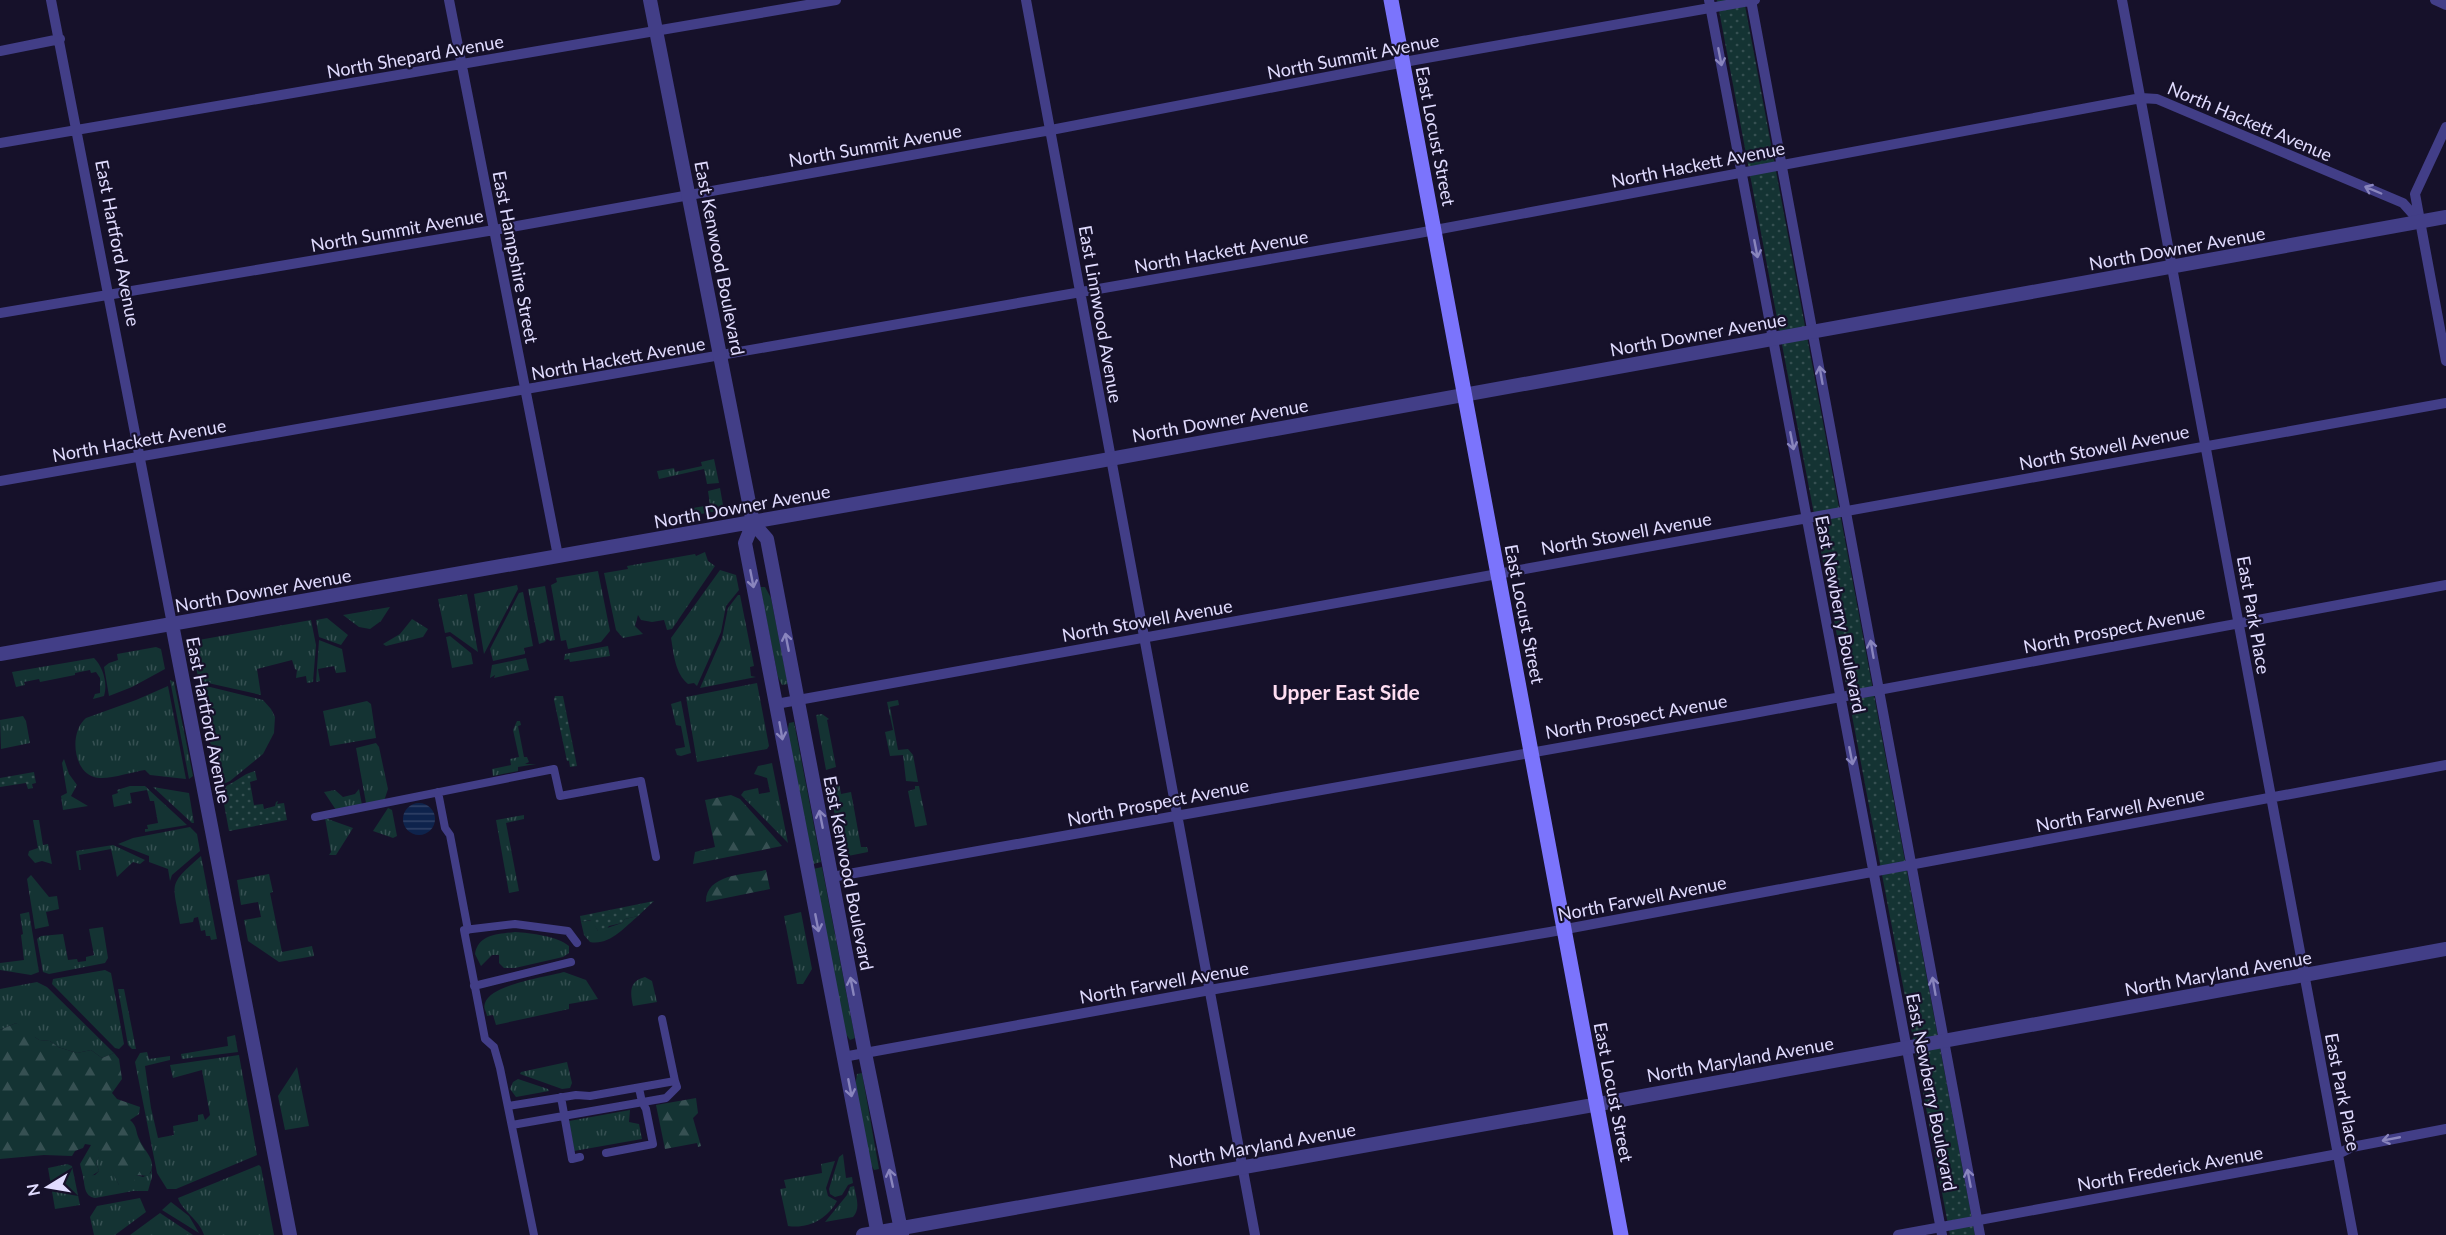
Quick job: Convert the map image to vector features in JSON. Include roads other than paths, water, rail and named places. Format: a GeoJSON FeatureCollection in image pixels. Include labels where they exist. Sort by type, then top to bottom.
{"type":"FeatureCollection","features":[{"type":"Feature","properties":{"kind":"main road","name":"East Locust Street"},"geometry":{"type":"LineString","coordinates":[[1391,0],[1621,1235]]}},
{"type":"Feature","properties":{"kind":"street","name":"East Hartford Avenue"},"geometry":{"type":"LineString","coordinates":[[51,0],[78,129],[290,1235]]}},
{"type":"Feature","properties":{"kind":"street","name":"East Hampshire Street"},"geometry":{"type":"LineString","coordinates":[[449,0],[558,556]]}},
{"type":"Feature","properties":{"kind":"street","name":"East Kenwood Boulevard"},"geometry":{"type":"LineString","coordinates":[[650,0],[753,523],[767,539],[901,1231]]}},
{"type":"Feature","properties":{"kind":"street","name":"North Shepard Avenue"},"geometry":{"type":"LineString","coordinates":[[0,143],[461,66],[836,0]]}},
{"type":"Feature","properties":{"kind":"street","name":"East Linnwood Avenue"},"geometry":{"type":"LineString","coordinates":[[1026,0],[1255,1235]]}},
{"type":"Feature","properties":{"kind":"street","name":"North Summit Avenue"},"geometry":{"type":"LineString","coordinates":[[0,313],[689,196],[1051,130],[1710,4],[1753,0]]}},
{"type":"Feature","properties":{"kind":"street","name":"East Newberry Boulevard"},"geometry":{"type":"LineString","coordinates":[[1753,0],[1980,1235]]}},
{"type":"Feature","properties":{"kind":"street","name":"East Park Place"},"geometry":{"type":"LineString","coordinates":[[2122,0],[2353,1235]]}},
{"type":"Feature","properties":{"kind":"street"},"geometry":{"type":"LineString","coordinates":[[2434,0],[2446,5]]}},
{"type":"Feature","properties":{"kind":"street","name":"East Newberry Boulevard"},"geometry":{"type":"LineString","coordinates":[[1710,4],[1941,1231]]}},
{"type":"Feature","properties":{"kind":"street"},"geometry":{"type":"LineString","coordinates":[[0,51],[60,39]]}},
{"type":"Feature","properties":{"kind":"street","name":"North Hackett Avenue"},"geometry":{"type":"LineString","coordinates":[[0,481],[525,391],[1434,230],[2141,98],[2157,99],[2403,203],[2420,222]]}},
{"type":"Feature","properties":{"kind":"street"},"geometry":{"type":"LineString","coordinates":[[2446,126],[2415,194],[2446,361]]}},
{"type":"Feature","properties":{"kind":"street","name":"North Downer Avenue"},"geometry":{"type":"LineString","coordinates":[[0,654],[753,523],[2446,217]]}},
{"type":"Feature","properties":{"kind":"street","name":"North Stowell Avenue"},"geometry":{"type":"LineString","coordinates":[[776,704],[2206,444],[2446,403]]}},
{"type":"Feature","properties":{"kind":"street","name":"East Kenwood Boulevard"},"geometry":{"type":"LineString","coordinates":[[753,523],[745,543],[878,1234]]}},
{"type":"Feature","properties":{"kind":"street","name":"North Prospect Avenue"},"geometry":{"type":"LineString","coordinates":[[832,877],[1879,690],[2446,585]]}},
{"type":"Feature","properties":{"kind":"street","name":"North Farwell Avenue"},"geometry":{"type":"LineString","coordinates":[[843,1057],[1874,873],[2446,765]]}},
{"type":"Feature","properties":{"kind":"street"},"geometry":{"type":"LineString","coordinates":[[315,816],[554,769],[560,796],[641,781],[656,857]]}},
{"type":"Feature","properties":{"kind":"street"},"geometry":{"type":"LineString","coordinates":[[438,792],[445,828],[450,835],[468,930]]}},
{"type":"Feature","properties":{"kind":"street"},"geometry":{"type":"LineString","coordinates":[[534,1235],[494,1047],[485,1039],[464,930],[516,924],[568,931],[577,943]]}},
{"type":"Feature","properties":{"kind":"street","name":"North Maryland Avenue"},"geometry":{"type":"LineString","coordinates":[[863,1235],[901,1231],[2446,949]]}},
{"type":"Feature","properties":{"kind":"street"},"geometry":{"type":"LineString","coordinates":[[474,986],[571,962]]}},
{"type":"Feature","properties":{"kind":"street"},"geometry":{"type":"LineString","coordinates":[[512,1125],[666,1098],[676,1086],[663,1018]]}},
{"type":"Feature","properties":{"kind":"street"},"geometry":{"type":"LineString","coordinates":[[508,1106],[576,1095],[590,1096],[675,1081]]}},
{"type":"Feature","properties":{"kind":"street"},"geometry":{"type":"LineString","coordinates":[[606,1153],[653,1144],[639,1088]]}},
{"type":"Feature","properties":{"kind":"street"},"geometry":{"type":"LineString","coordinates":[[561,1097],[572,1159],[580,1157]]}},
{"type":"Feature","properties":{"kind":"street","name":"North Frederick Avenue"},"geometry":{"type":"LineString","coordinates":[[1898,1235],[1941,1231],[1978,1221],[2338,1154],[2352,1147],[2446,1129]]}},
{"type":"Feature","properties":{"kind":"water"},"geometry":{"type":"Polygon","coordinates":[[[419,803],[430,808],[435,819],[430,830],[419,835],[408,830],[403,819],[408,808],[419,803]]]}},
{"type":"Feature","properties":{"kind":"district","name":"Upper East Side"},"geometry":{"type":"Point","coordinates":[1346,691]}}]}
